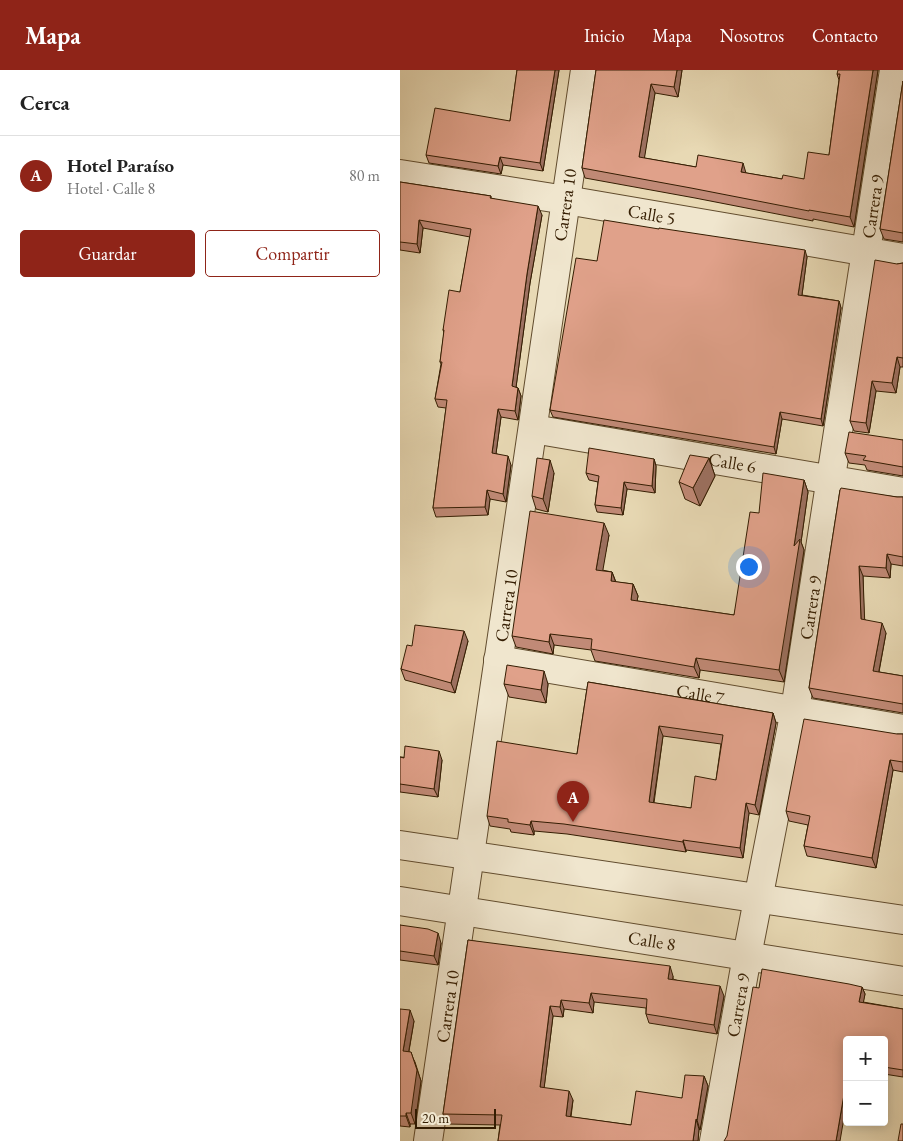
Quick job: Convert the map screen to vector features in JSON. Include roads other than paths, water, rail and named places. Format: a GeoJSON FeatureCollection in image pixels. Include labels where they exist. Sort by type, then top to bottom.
{"type":"FeatureCollection","features":[{"type":"Feature","properties":{"kind":"street","name":"Carrera 10"},"geometry":{"type":"LineString","coordinates":[[428,1141],[586,70]]}},
{"type":"Feature","properties":{"kind":"street","name":"Carrera 9"},"geometry":{"type":"LineString","coordinates":[[714,1141],[747,956],[795,710],[894,70]]}},
{"type":"Feature","properties":{"kind":"street","name":"Calle 5"},"geometry":{"type":"LineString","coordinates":[[400,174],[566,200],[903,258]]}},
{"type":"Feature","properties":{"kind":"street","name":"Calle 6"},"geometry":{"type":"LineString","coordinates":[[533,429],[903,492]]}},
{"type":"Feature","properties":{"kind":"street","name":"Calle 7"},"geometry":{"type":"LineString","coordinates":[[498,660],[903,729]]}},
{"type":"Feature","properties":{"kind":"street"},"geometry":{"type":"LineString","coordinates":[[400,846],[903,920]]}},
{"type":"Feature","properties":{"kind":"street","name":"Calle 8"},"geometry":{"type":"LineString","coordinates":[[400,901],[903,981]]}},
{"type":"Feature","properties":{"kind":"place","name":"Hotel Paraíso"},"geometry":{"type":"Point","coordinates":[573,822]}}]}
